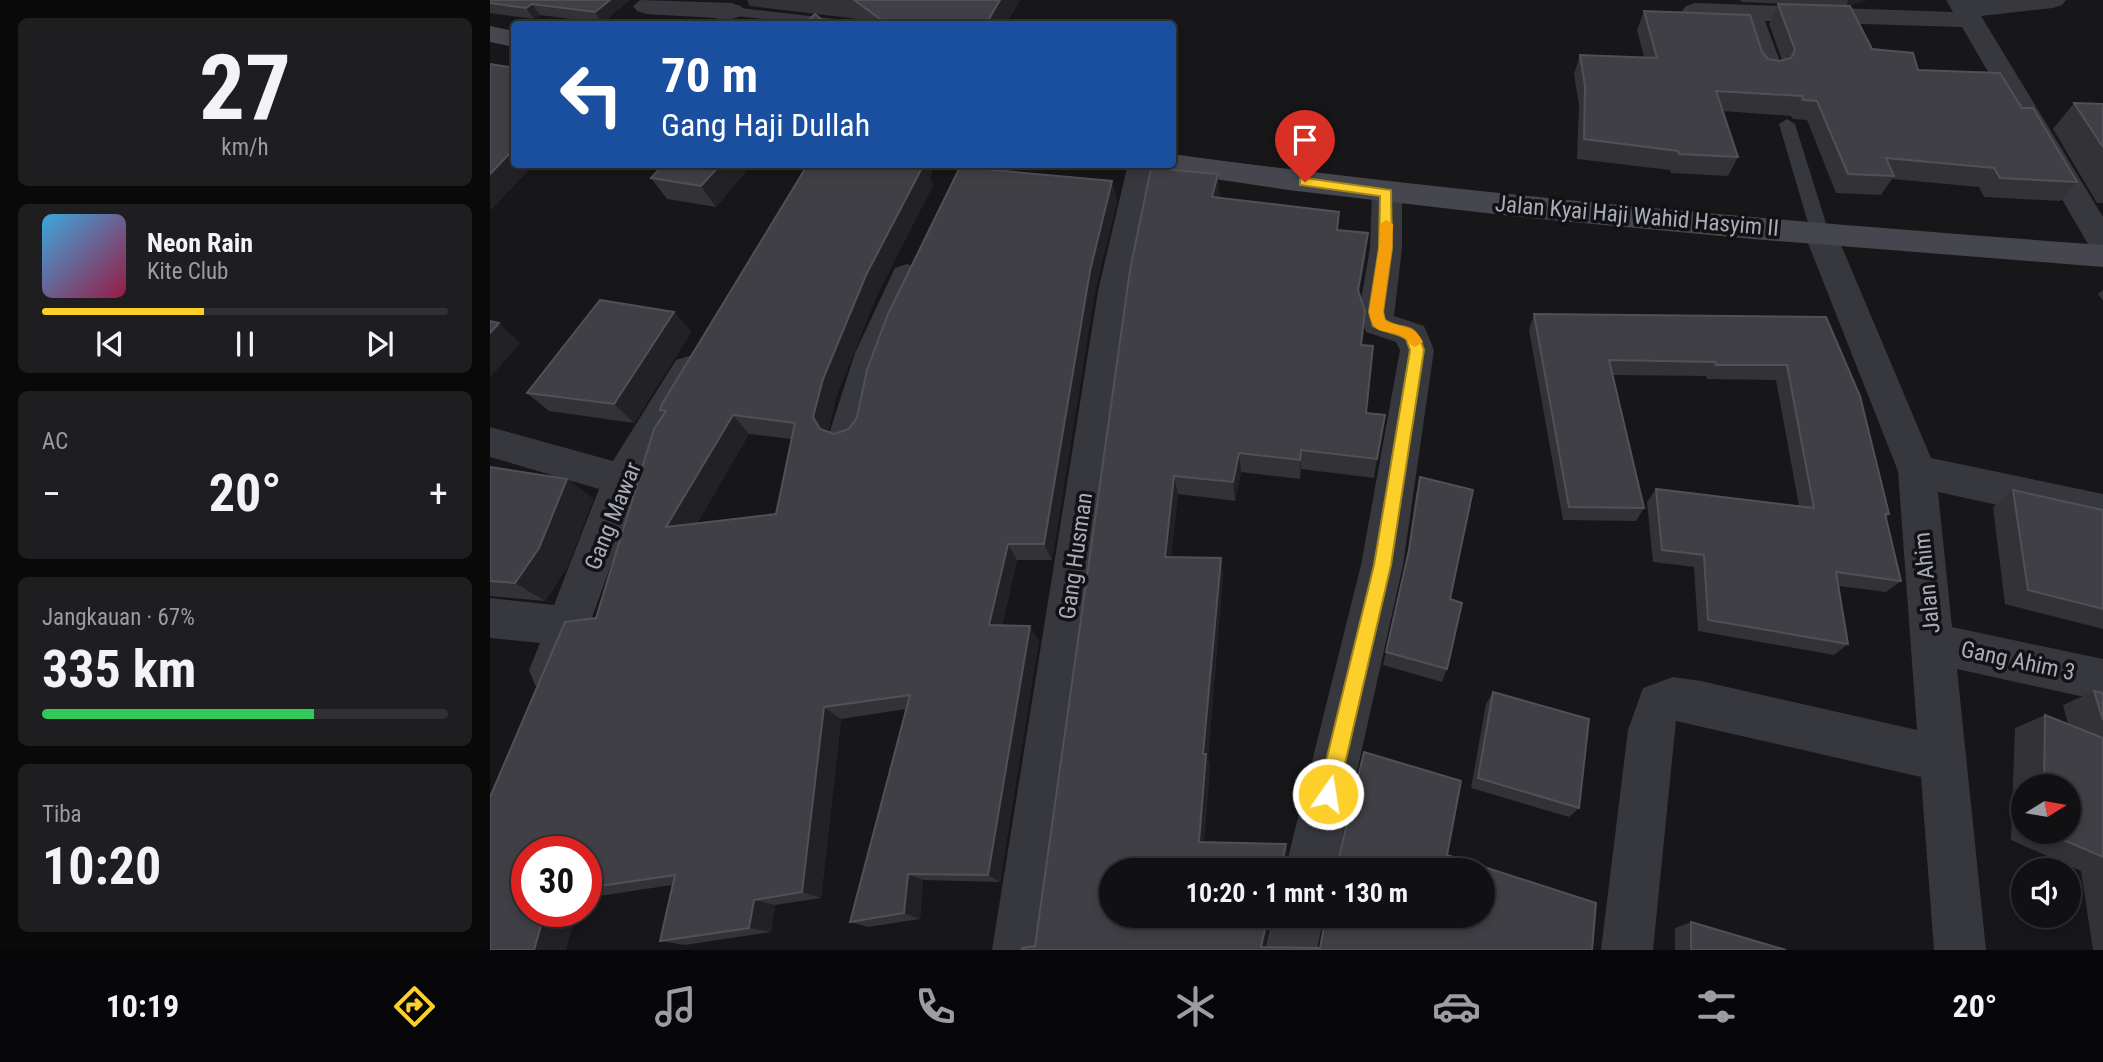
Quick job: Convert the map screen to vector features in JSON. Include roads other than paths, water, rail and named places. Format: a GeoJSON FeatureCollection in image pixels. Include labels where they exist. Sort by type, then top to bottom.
{"type":"FeatureCollection","features":[{"type":"Feature","properties":{"kind":"street"},"geometry":{"type":"LineString","coordinates":[[652,0],[646,6],[725,18]]}},
{"type":"Feature","properties":{"kind":"street"},"geometry":{"type":"LineString","coordinates":[[1695,11],[1750,13],[1965,10],[2053,0]]}},
{"type":"Feature","properties":{"kind":"street"},"geometry":{"type":"LineString","coordinates":[[1965,10],[2103,243]]}},
{"type":"Feature","properties":{"kind":"street"},"geometry":{"type":"LineString","coordinates":[[1750,13],[1769,70]]}},
{"type":"Feature","properties":{"kind":"street"},"geometry":{"type":"LineString","coordinates":[[490,34],[511,38]]}},
{"type":"Feature","properties":{"kind":"street","name":"Jalan Kyai Haji Wahid Hasyim II"},"geometry":{"type":"LineString","coordinates":[[1176,165],[1387,193],[2103,256]]}},
{"type":"Feature","properties":{"kind":"street","name":"Gang Husman"},"geometry":{"type":"LineString","coordinates":[[1018,950],[1115,291],[1142,168]]}},
{"type":"Feature","properties":{"kind":"street"},"geometry":{"type":"LineString","coordinates":[[1313,858],[1382,565],[1417,350],[1412,335],[1378,323],[1376,312],[1386,248],[1387,193]]}},
{"type":"Feature","properties":{"kind":"street","name":"Jalan Ahim"},"geometry":{"type":"LineString","coordinates":[[1820,233],[1917,471],[1960,950]]}},
{"type":"Feature","properties":{"kind":"street"},"geometry":{"type":"LineString","coordinates":[[848,434],[858,387],[880,333],[921,249]]}},
{"type":"Feature","properties":{"kind":"street","name":"Gang Mawar"},"geometry":{"type":"LineString","coordinates":[[538,701],[570,626],[622,480],[708,340]]}},
{"type":"Feature","properties":{"kind":"street"},"geometry":{"type":"LineString","coordinates":[[490,442],[622,480]]}},
{"type":"Feature","properties":{"kind":"street"},"geometry":{"type":"LineString","coordinates":[[1917,471],[2103,511]]}},
{"type":"Feature","properties":{"kind":"street"},"geometry":{"type":"LineString","coordinates":[[490,618],[570,626]]}},
{"type":"Feature","properties":{"kind":"street","name":"Gang Ahim 3"},"geometry":{"type":"LineString","coordinates":[[1933,643],[2103,680]]}},
{"type":"Feature","properties":{"kind":"street"},"geometry":{"type":"LineString","coordinates":[[1627,950],[1651,730],[1658,704],[1673,699],[1701,703],[1943,759]]}},
{"type":"Feature","properties":{"kind":"street"},"geometry":{"type":"LineString","coordinates":[[1291,950],[1296,928]]}},
{"type":"Feature","properties":{"kind":"lane"},"geometry":{"type":"LineString","coordinates":[[725,18],[784,21]]}},
{"type":"Feature","properties":{"kind":"lane"},"geometry":{"type":"LineString","coordinates":[[1787,124],[1820,233]]}}]}
